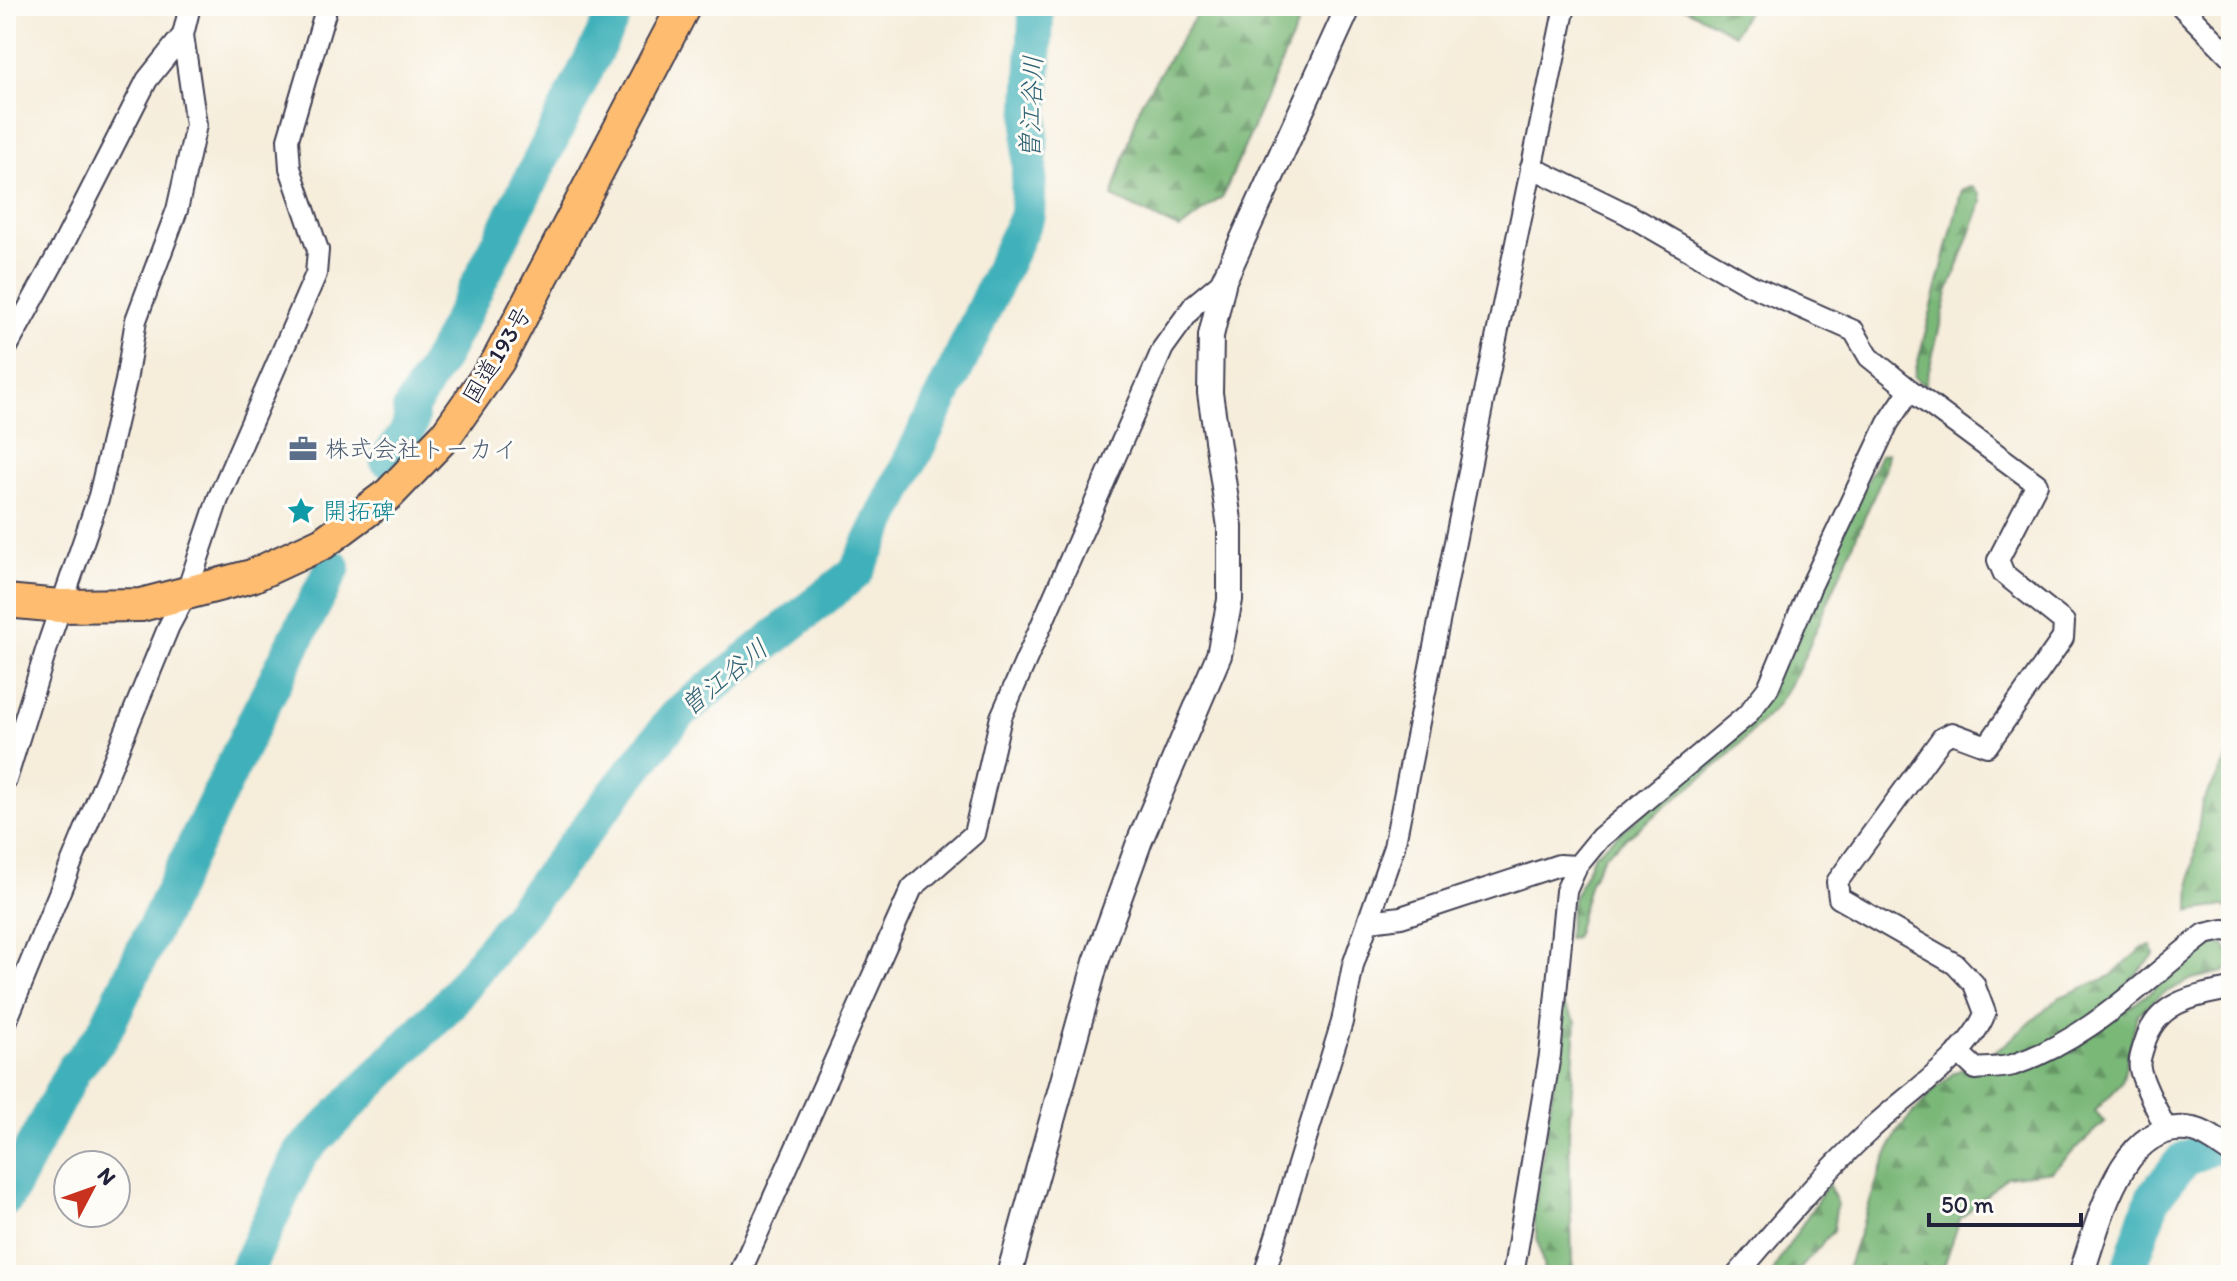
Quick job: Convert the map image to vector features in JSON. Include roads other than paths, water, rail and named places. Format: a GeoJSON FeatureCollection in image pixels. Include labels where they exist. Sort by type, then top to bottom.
{"type":"FeatureCollection","features":[{"type":"Feature","properties":{"kind":"highway","name":"国道193号"},"geometry":{"type":"LineString","coordinates":[[6,601],[60,606],[141,605],[252,576],[323,543],[389,494],[446,435],[498,361],[684,6]]}},
{"type":"Feature","properties":{"kind":"street"},"geometry":{"type":"LineString","coordinates":[[6,780],[60,606],[99,496],[126,381],[136,320],[177,210],[196,125],[183,35],[190,6]]}},
{"type":"Feature","properties":{"kind":"street"},"geometry":{"type":"LineString","coordinates":[[6,1022],[169,626],[186,594],[218,499],[316,274],[318,250],[290,168],[288,139],[327,6]]}},
{"type":"Feature","properties":{"kind":"street"},"geometry":{"type":"LineString","coordinates":[[1009,1275],[1096,962],[1140,840],[1219,655],[1230,600],[1230,527],[1210,393],[1211,336],[1224,280],[1349,6]]}},
{"type":"Feature","properties":{"kind":"street"},"geometry":{"type":"LineString","coordinates":[[1264,1275],[1342,1022],[1353,965],[1397,832],[1565,6]]}},
{"type":"Feature","properties":{"kind":"street"},"geometry":{"type":"LineString","coordinates":[[2181,6],[2231,57]]}},
{"type":"Feature","properties":{"kind":"street"},"geometry":{"type":"LineString","coordinates":[[6,349],[147,80],[183,35]]}},
{"type":"Feature","properties":{"kind":"street"},"geometry":{"type":"LineString","coordinates":[[1531,167],[1627,214],[1750,285],[1854,331],[1869,357],[2037,484],[1998,560],[2004,574],[2064,622],[2063,638],[1987,746],[1952,733],[1942,738],[1837,882],[1839,898],[1955,964],[1974,984],[1985,1013],[1980,1027],[1958,1052],[1860,1139],[1784,1219],[1737,1275]]}},
{"type":"Feature","properties":{"kind":"street"},"geometry":{"type":"LineString","coordinates":[[739,1275],[912,888],[974,834],[1001,717],[1163,348],[1194,305],[1224,280]]}},
{"type":"Feature","properties":{"kind":"street"},"geometry":{"type":"LineString","coordinates":[[1513,1275],[1550,1055],[1566,891],[1577,866],[1600,838],[1747,715],[1768,688],[1811,586],[1888,423],[1910,390]]}},
{"type":"Feature","properties":{"kind":"street"},"geometry":{"type":"LineString","coordinates":[[1370,921],[1401,917],[1559,865],[1577,866]]}},
{"type":"Feature","properties":{"kind":"street"},"geometry":{"type":"LineString","coordinates":[[1958,1052],[1976,1069],[2010,1066],[2060,1045],[2105,1018],[2205,934],[2231,931]]}},
{"type":"Feature","properties":{"kind":"street"},"geometry":{"type":"LineString","coordinates":[[2166,1131],[2139,1066],[2148,1032],[2163,1012],[2176,1002],[2231,989]]}},
{"type":"Feature","properties":{"kind":"street"},"geometry":{"type":"LineString","coordinates":[[2081,1275],[2117,1174],[2143,1141],[2166,1131],[2193,1130],[2231,1151]]}},
{"type":"Feature","properties":{"kind":"waterway"},"geometry":{"type":"LineString","coordinates":[[387,459],[408,429],[410,409],[442,356],[618,6]]}},
{"type":"Feature","properties":{"kind":"waterway","name":"曽江谷川"},"geometry":{"type":"LineString","coordinates":[[244,1275],[301,1153],[448,1005],[677,715],[856,572],[1027,215],[1034,6]]}},
{"type":"Feature","properties":{"kind":"waterway"},"geometry":{"type":"LineString","coordinates":[[6,1198],[74,1069],[102,1036],[333,567]]}},
{"type":"Feature","properties":{"kind":"waterway"},"geometry":{"type":"LineString","coordinates":[[2127,1275],[2153,1198],[2183,1160],[2231,1138]]}},
{"type":"Feature","properties":{"kind":"place","name":"株式会社トーカイ"},"geometry":{"type":"Point","coordinates":[303,449]}},
{"type":"Feature","properties":{"kind":"place","name":"開拓碑"},"geometry":{"type":"Point","coordinates":[301,511]}}]}
